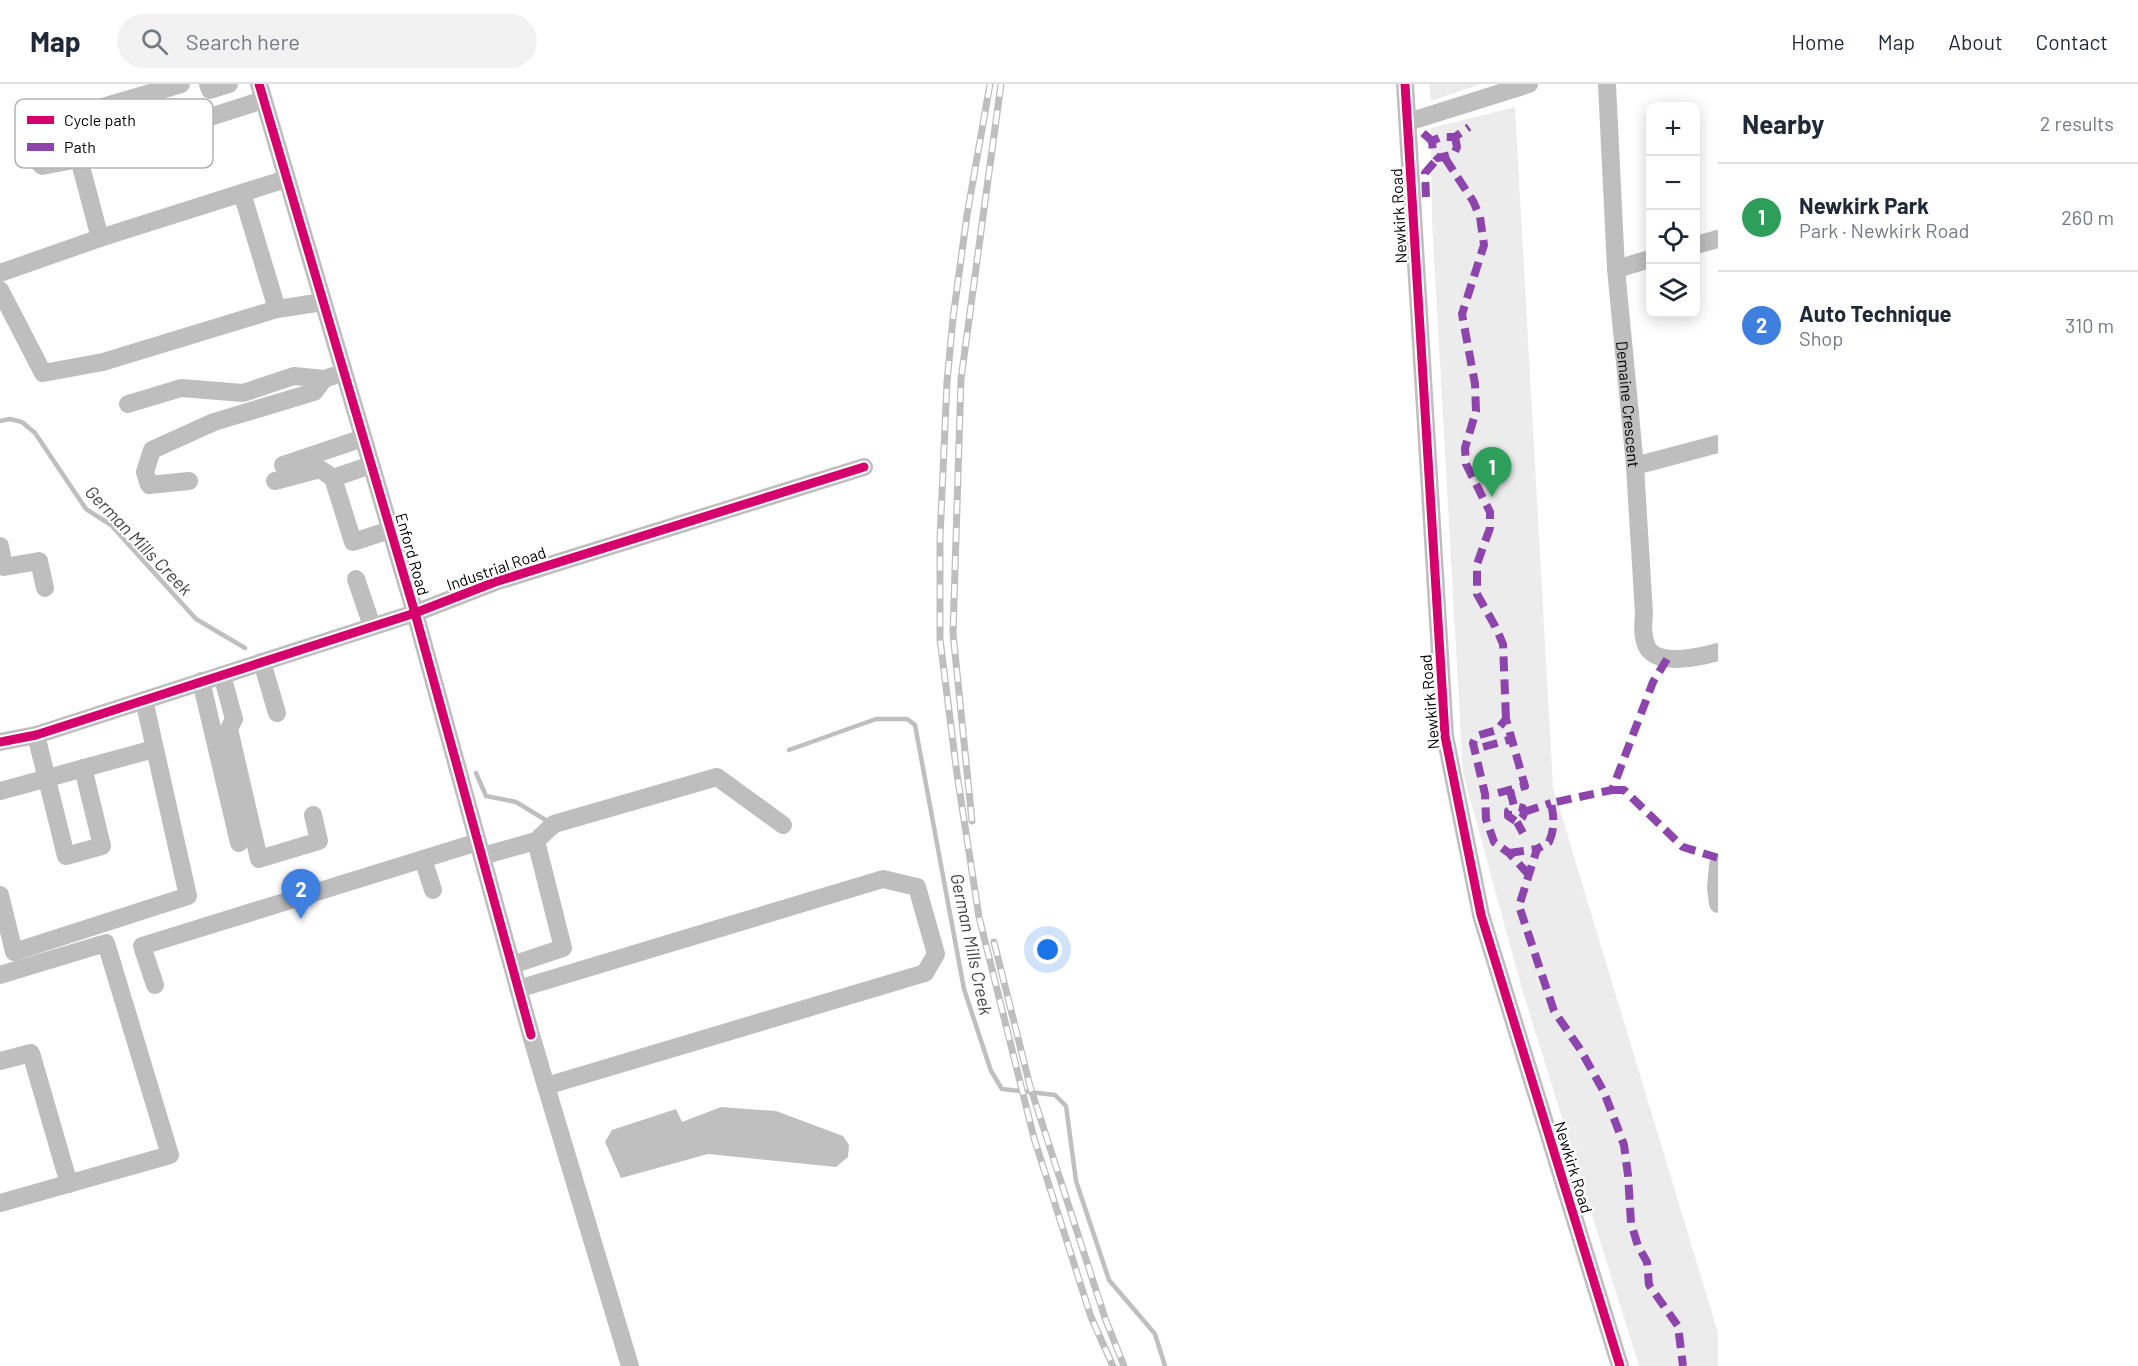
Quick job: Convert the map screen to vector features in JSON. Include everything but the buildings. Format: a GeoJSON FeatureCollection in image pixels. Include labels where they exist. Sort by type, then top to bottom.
{"type":"FeatureCollection","features":[{"type":"Feature","properties":{"kind":"street"},"geometry":{"type":"LineString","coordinates":[[130,99],[181,84]]}},
{"type":"Feature","properties":{"kind":"street"},"geometry":{"type":"LineString","coordinates":[[208,84],[210,90],[229,84]]}},
{"type":"Feature","properties":{"kind":"street","name":"Newkirk Road"},"geometry":{"type":"LineString","coordinates":[[1405,84],[1444,736],[1481,915],[1620,1366]]}},
{"type":"Feature","properties":{"kind":"street"},"geometry":{"type":"LineString","coordinates":[[1408,122],[1530,84]]}},
{"type":"Feature","properties":{"kind":"street","name":"Demaine Crescent"},"geometry":{"type":"LineString","coordinates":[[1607,84],[1616,269],[1635,466],[1644,614],[1643,636],[1648,649],[1667,658],[1684,659],[1718,652]]}},
{"type":"Feature","properties":{"kind":"street"},"geometry":{"type":"LineString","coordinates":[[213,110],[261,92]]}},
{"type":"Feature","properties":{"kind":"street","name":"Enford Road"},"geometry":{"type":"LineString","coordinates":[[261,92],[415,613],[531,1035],[630,1366]]}},
{"type":"Feature","properties":{"kind":"street"},"geometry":{"type":"LineString","coordinates":[[81,168],[100,238]]}},
{"type":"Feature","properties":{"kind":"street"},"geometry":{"type":"LineString","coordinates":[[0,273],[100,238],[286,179]]}},
{"type":"Feature","properties":{"kind":"street"},"geometry":{"type":"LineString","coordinates":[[242,193],[277,309]]}},
{"type":"Feature","properties":{"kind":"street"},"geometry":{"type":"LineString","coordinates":[[1700,244],[1718,239]]}},
{"type":"Feature","properties":{"kind":"street"},"geometry":{"type":"LineString","coordinates":[[1616,269],[1646,260]]}},
{"type":"Feature","properties":{"kind":"street"},"geometry":{"type":"LineString","coordinates":[[0,290],[43,373],[103,362],[277,309],[323,302]]}},
{"type":"Feature","properties":{"kind":"street"},"geometry":{"type":"LineString","coordinates":[[128,404],[182,388],[243,393],[294,376],[324,379],[344,373]]}},
{"type":"Feature","properties":{"kind":"street"},"geometry":{"type":"LineString","coordinates":[[189,481],[149,485],[145,472],[152,450],[214,422],[314,392],[324,379]]}},
{"type":"Feature","properties":{"kind":"street"},"geometry":{"type":"LineString","coordinates":[[363,438],[279,473],[320,469],[333,478],[353,542],[390,530]]}},
{"type":"Feature","properties":{"kind":"street"},"geometry":{"type":"LineString","coordinates":[[1635,466],[1718,444]]}},
{"type":"Feature","properties":{"kind":"street"},"geometry":{"type":"LineString","coordinates":[[333,478],[371,465]]}},
{"type":"Feature","properties":{"kind":"street","name":"Industrial Road"},"geometry":{"type":"LineString","coordinates":[[0,742],[36,735],[415,613],[495,582],[864,467]]}},
{"type":"Feature","properties":{"kind":"street"},"geometry":{"type":"LineString","coordinates":[[0,546],[4,567],[39,561],[45,588]]}},
{"type":"Feature","properties":{"kind":"street"},"geometry":{"type":"LineString","coordinates":[[356,579],[372,626]]}},
{"type":"Feature","properties":{"kind":"street"},"geometry":{"type":"LineString","coordinates":[[262,662],[277,713]]}},
{"type":"Feature","properties":{"kind":"street"},"geometry":{"type":"LineString","coordinates":[[222,675],[234,719],[229,729],[258,859],[319,841],[313,815]]}},
{"type":"Feature","properties":{"kind":"street"},"geometry":{"type":"LineString","coordinates":[[201,681],[239,843]]}},
{"type":"Feature","properties":{"kind":"street"},"geometry":{"type":"LineString","coordinates":[[0,895],[14,952],[188,896],[144,700]]}},
{"type":"Feature","properties":{"kind":"street"},"geometry":{"type":"LineString","coordinates":[[36,735],[66,856],[102,846],[83,768]]}},
{"type":"Feature","properties":{"kind":"street"},"geometry":{"type":"LineString","coordinates":[[0,791],[154,748]]}},
{"type":"Feature","properties":{"kind":"street"},"geometry":{"type":"LineString","coordinates":[[155,985],[142,946],[423,859],[536,841],[554,824],[717,777],[783,825]]}},
{"type":"Feature","properties":{"kind":"street"},"geometry":{"type":"LineString","coordinates":[[512,965],[563,948],[536,841]]}},
{"type":"Feature","properties":{"kind":"street"},"geometry":{"type":"LineString","coordinates":[[423,859],[433,890]]}},
{"type":"Feature","properties":{"kind":"street"},"geometry":{"type":"LineString","coordinates":[[1718,865],[1716,892],[1718,904]]}},
{"type":"Feature","properties":{"kind":"street"},"geometry":{"type":"LineString","coordinates":[[518,989],[883,879],[917,887],[936,954],[925,973],[546,1086]]}},
{"type":"Feature","properties":{"kind":"street"},"geometry":{"type":"LineString","coordinates":[[0,1203],[170,1155],[100,924]]}},
{"type":"Feature","properties":{"kind":"street"},"geometry":{"type":"LineString","coordinates":[[0,975],[106,943]]}},
{"type":"Feature","properties":{"kind":"street"},"geometry":{"type":"LineString","coordinates":[[0,1061],[31,1053],[69,1184]]}},
{"type":"Feature","properties":{"kind":"shaded area"},"geometry":{"type":"Polygon","coordinates":[[[1429,84],[1481,84],[1431,101],[1429,84]]]}},
{"type":"Feature","properties":{"kind":"shaded area"},"geometry":{"type":"Polygon","coordinates":[[[1515,107],[1553,787],[1718,1333],[1718,1366],[1639,1366],[1522,989],[1463,773],[1432,221],[1431,128],[1515,107]]]}},
{"type":"Feature","properties":{"kind":"shaded area"},"geometry":{"type":"Polygon","coordinates":[[[721,1107],[776,1111],[843,1136],[849,1145],[848,1157],[836,1167],[708,1154],[621,1178],[605,1142],[612,1130],[676,1109],[682,1122],[721,1107]]]}},
{"type":"Feature","properties":{"kind":"waterway","name":"German Mills Creek"},"geometry":{"type":"LineString","coordinates":[[0,421],[10,419],[22,422],[35,433],[86,509],[111,525],[196,619],[245,648]]}},
{"type":"Feature","properties":{"kind":"waterway","name":"German Mills Creek"},"geometry":{"type":"LineString","coordinates":[[789,750],[876,719],[907,719],[915,725],[964,989],[991,1071],[1002,1089],[1055,1095],[1066,1106],[1076,1181],[1109,1280],[1155,1334],[1165,1366]]}},
{"type":"Feature","properties":{"kind":"waterway","name":"German Mills Creek"},"geometry":{"type":"LineString","coordinates":[[476,773],[486,796],[516,802],[549,822]]}},
{"type":"Feature","properties":{"kind":"railway"},"geometry":{"type":"LineString","coordinates":[[990,84],[967,215],[947,382],[940,538],[940,639],[957,774],[979,917],[1034,1138],[1091,1317],[1113,1366]]}},
{"type":"Feature","properties":{"kind":"railway"},"geometry":{"type":"LineString","coordinates":[[972,821],[953,633],[961,379],[1001,84]]}},
{"type":"Feature","properties":{"kind":"railway"},"geometry":{"type":"LineString","coordinates":[[994,942],[1030,1086],[1105,1318],[1124,1366]]}},
{"type":"Feature","properties":{"kind":"marked path"},"geometry":{"type":"LineString","coordinates":[[1455,137],[1457,147],[1454,154],[1438,158],[1433,153],[1432,141],[1441,137],[1455,137],[1469,127]]}},
{"type":"Feature","properties":{"kind":"marked path"},"geometry":{"type":"LineString","coordinates":[[1423,133],[1432,141]]}},
{"type":"Feature","properties":{"kind":"marked path"},"geometry":{"type":"LineString","coordinates":[[1426,197],[1425,173],[1438,158]]}},
{"type":"Feature","properties":{"kind":"marked path"},"geometry":{"type":"LineString","coordinates":[[1445,158],[1473,201],[1480,217],[1484,245],[1462,314],[1475,384],[1476,411],[1465,448],[1466,464],[1490,512],[1490,528],[1477,564],[1477,594],[1503,644],[1506,719]]}},
{"type":"Feature","properties":{"kind":"marked path"},"geometry":{"type":"LineString","coordinates":[[1667,659],[1653,682],[1612,790],[1551,803],[1553,813],[1551,837],[1549,842],[1537,849],[1519,906],[1554,1011],[1580,1049],[1604,1092],[1624,1145],[1631,1223],[1638,1246],[1647,1262],[1649,1285],[1678,1326],[1683,1366]]}},
{"type":"Feature","properties":{"kind":"marked path"},"geometry":{"type":"LineString","coordinates":[[1498,793],[1525,786],[1506,719],[1497,730],[1476,736],[1473,743],[1485,794],[1486,819],[1494,842],[1509,853],[1529,875]]}},
{"type":"Feature","properties":{"kind":"marked path"},"geometry":{"type":"LineString","coordinates":[[1483,747],[1512,739]]}},
{"type":"Feature","properties":{"kind":"marked path"},"geometry":{"type":"LineString","coordinates":[[1510,790],[1514,806],[1508,811],[1508,816],[1517,822],[1523,816],[1524,810],[1514,806]]}},
{"type":"Feature","properties":{"kind":"marked path"},"geometry":{"type":"LineString","coordinates":[[1612,790],[1624,790],[1683,847],[1718,858]]}},
{"type":"Feature","properties":{"kind":"marked path"},"geometry":{"type":"LineString","coordinates":[[1524,812],[1551,803]]}},
{"type":"Feature","properties":{"kind":"marked path"},"geometry":{"type":"LineString","coordinates":[[1517,822],[1523,833]]}},
{"type":"Feature","properties":{"kind":"marked path"},"geometry":{"type":"LineString","coordinates":[[1509,853],[1537,849]]}},
{"type":"Feature","properties":{"kind":"cycle path"},"geometry":{"type":"LineString","coordinates":[[259,84],[415,613],[531,1035]]}},
{"type":"Feature","properties":{"kind":"cycle path"},"geometry":{"type":"LineString","coordinates":[[1405,84],[1445,736],[1481,915],[1620,1366]]}},
{"type":"Feature","properties":{"kind":"cycle path"},"geometry":{"type":"LineString","coordinates":[[0,742],[36,735],[415,613],[495,582],[864,467]]}},
{"type":"Feature","properties":{"kind":"place","name":"Newkirk Park"},"geometry":{"type":"Point","coordinates":[1492,497]}},
{"type":"Feature","properties":{"kind":"place","name":"Auto Technique"},"geometry":{"type":"Point","coordinates":[301,919]}}]}
